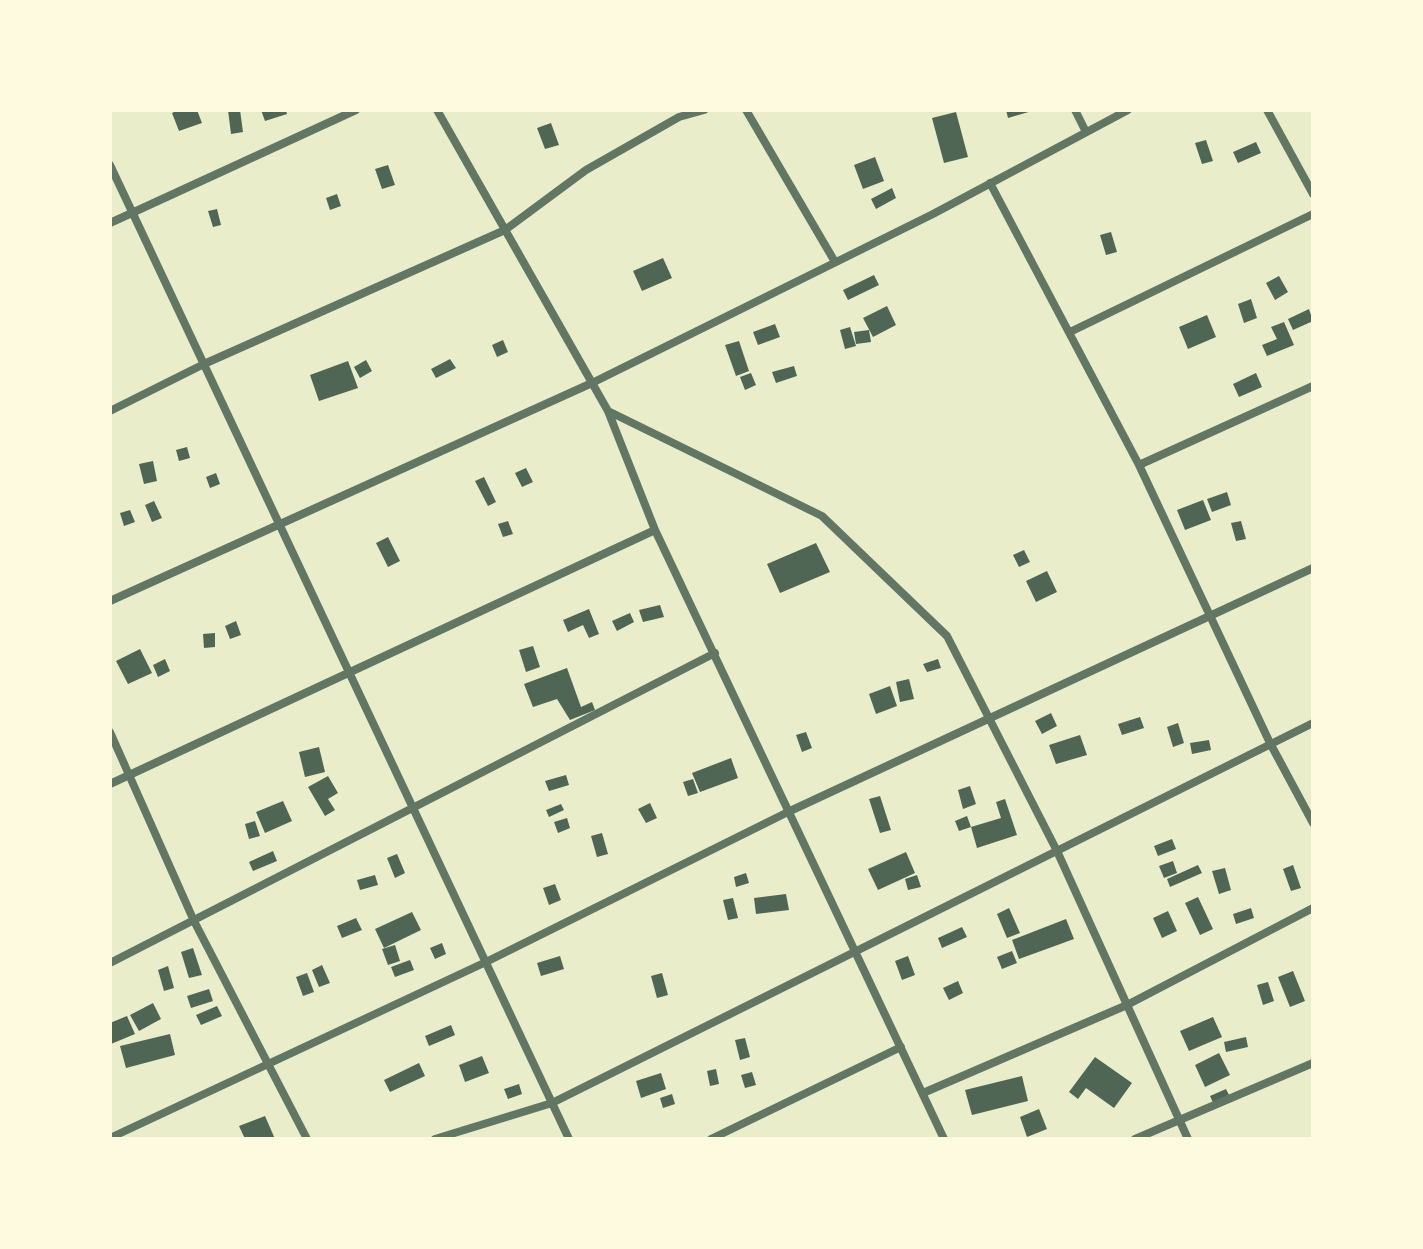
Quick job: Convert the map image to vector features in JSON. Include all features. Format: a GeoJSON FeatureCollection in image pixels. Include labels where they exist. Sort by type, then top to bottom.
{"type":"FeatureCollection","features":[{"type":"Feature","properties":{"kind":"street"},"geometry":{"type":"LineString","coordinates":[[110,223],[356,110]]}},
{"type":"Feature","properties":{"kind":"street"},"geometry":{"type":"LineString","coordinates":[[437,110],[608,411],[655,530],[944,1139]]}},
{"type":"Feature","properties":{"kind":"street"},"geometry":{"type":"LineString","coordinates":[[110,411],[204,364],[505,230],[586,170],[679,117],[704,110]]}},
{"type":"Feature","properties":{"kind":"street"},"geometry":{"type":"LineString","coordinates":[[746,110],[835,262]]}},
{"type":"Feature","properties":{"kind":"street"},"geometry":{"type":"LineString","coordinates":[[1075,110],[1086,132]]}},
{"type":"Feature","properties":{"kind":"street"},"geometry":{"type":"LineString","coordinates":[[110,601],[592,383],[835,262],[1128,110]]}},
{"type":"Feature","properties":{"kind":"street"},"geometry":{"type":"LineString","coordinates":[[1267,110],[1313,194]]}},
{"type":"Feature","properties":{"kind":"street"},"geometry":{"type":"LineString","coordinates":[[110,165],[569,1139]]}},
{"type":"Feature","properties":{"kind":"street"},"geometry":{"type":"LineString","coordinates":[[990,183],[1139,465],[1270,743],[1313,823]]}},
{"type":"Feature","properties":{"kind":"street"},"geometry":{"type":"LineString","coordinates":[[1070,332],[1313,214]]}},
{"type":"Feature","properties":{"kind":"street"},"geometry":{"type":"LineString","coordinates":[[1139,465],[1313,386]]}},
{"type":"Feature","properties":{"kind":"street"},"geometry":{"type":"LineString","coordinates":[[608,411],[822,516],[947,636],[1057,851],[1188,1139]]}},
{"type":"Feature","properties":{"kind":"street"},"geometry":{"type":"LineString","coordinates":[[110,784],[655,530]]}},
{"type":"Feature","properties":{"kind":"street"},"geometry":{"type":"LineString","coordinates":[[110,1138],[486,962],[790,811],[1212,618],[1313,568]]}},
{"type":"Feature","properties":{"kind":"street"},"geometry":{"type":"LineString","coordinates":[[110,963],[414,810],[715,653]]}},
{"type":"Feature","properties":{"kind":"street"},"geometry":{"type":"LineString","coordinates":[[435,1139],[552,1103],[1313,723]]}},
{"type":"Feature","properties":{"kind":"street"},"geometry":{"type":"LineString","coordinates":[[110,732],[194,921],[307,1139]]}},
{"type":"Feature","properties":{"kind":"street"},"geometry":{"type":"LineString","coordinates":[[923,1093],[1127,1005],[1313,908]]}},
{"type":"Feature","properties":{"kind":"street"},"geometry":{"type":"LineString","coordinates":[[711,1139],[901,1047]]}},
{"type":"Feature","properties":{"kind":"street"},"geometry":{"type":"LineString","coordinates":[[1135,1139],[1313,1063]]}},
{"type":"Feature","properties":{"kind":"building"},"geometry":{"type":"Polygon","coordinates":[[[197,110],[202,123],[179,131],[172,113],[197,110]]]}},
{"type":"Feature","properties":{"kind":"building"},"geometry":{"type":"Polygon","coordinates":[[[228,110],[240,110],[243,132],[231,134],[228,110]]]}},
{"type":"Feature","properties":{"kind":"building"},"geometry":{"type":"Polygon","coordinates":[[[261,110],[286,110],[287,114],[265,121],[261,110]]]}},
{"type":"Feature","properties":{"kind":"building"},"geometry":{"type":"Polygon","coordinates":[[[1006,110],[1031,110],[1032,111],[1008,118],[1006,110]]]}},
{"type":"Feature","properties":{"kind":"building"},"geometry":{"type":"Polygon","coordinates":[[[956,112],[968,157],[944,163],[932,118],[956,112]]]}},
{"type":"Feature","properties":{"kind":"building"},"geometry":{"type":"Polygon","coordinates":[[[551,123],[559,145],[545,149],[537,128],[551,123]]]}},
{"type":"Feature","properties":{"kind":"building"},"geometry":{"type":"Polygon","coordinates":[[[1206,140],[1213,161],[1202,164],[1195,143],[1206,140]]]}},
{"type":"Feature","properties":{"kind":"building"},"geometry":{"type":"Polygon","coordinates":[[[1256,142],[1261,153],[1238,163],[1233,152],[1256,142]]]}},
{"type":"Feature","properties":{"kind":"building"},"geometry":{"type":"Polygon","coordinates":[[[875,157],[884,181],[863,189],[854,165],[875,157]]]}},
{"type":"Feature","properties":{"kind":"building"},"geometry":{"type":"Polygon","coordinates":[[[388,165],[395,185],[382,189],[375,169],[388,165]]]}},
{"type":"Feature","properties":{"kind":"building"},"geometry":{"type":"Polygon","coordinates":[[[892,188],[896,198],[876,209],[871,199],[892,188]]]}},
{"type":"Feature","properties":{"kind":"building"},"geometry":{"type":"Polygon","coordinates":[[[337,194],[341,206],[330,210],[326,198],[337,194]]]}},
{"type":"Feature","properties":{"kind":"building"},"geometry":{"type":"Polygon","coordinates":[[[217,209],[221,225],[213,227],[208,211],[217,209]]]}},
{"type":"Feature","properties":{"kind":"building"},"geometry":{"type":"Polygon","coordinates":[[[1111,232],[1117,252],[1106,255],[1100,235],[1111,232]]]}},
{"type":"Feature","properties":{"kind":"building"},"geometry":{"type":"Polygon","coordinates":[[[663,258],[672,278],[642,291],[633,271],[663,258]]]}},
{"type":"Feature","properties":{"kind":"building"},"geometry":{"type":"Polygon","coordinates":[[[874,275],[879,285],[848,300],[843,290],[874,275]]]}},
{"type":"Feature","properties":{"kind":"building"},"geometry":{"type":"Polygon","coordinates":[[[1279,276],[1288,292],[1275,300],[1266,283],[1279,276]]]}},
{"type":"Feature","properties":{"kind":"building"},"geometry":{"type":"Polygon","coordinates":[[[1251,299],[1257,318],[1244,323],[1238,304],[1251,299]]]}},
{"type":"Feature","properties":{"kind":"building"},"geometry":{"type":"Polygon","coordinates":[[[887,306],[896,325],[873,337],[863,318],[887,306]]]}},
{"type":"Feature","properties":{"kind":"building"},"geometry":{"type":"Polygon","coordinates":[[[1309,309],[1313,321],[1293,330],[1288,319],[1309,309]]]}},
{"type":"Feature","properties":{"kind":"building"},"geometry":{"type":"Polygon","coordinates":[[[1207,315],[1216,337],[1188,349],[1179,327],[1207,315]]]}},
{"type":"Feature","properties":{"kind":"building"},"geometry":{"type":"Polygon","coordinates":[[[1284,322],[1294,345],[1267,356],[1262,345],[1277,339],[1271,327],[1284,322]]]}},
{"type":"Feature","properties":{"kind":"building"},"geometry":{"type":"Polygon","coordinates":[[[775,324],[780,337],[758,345],[753,332],[775,324]]]}},
{"type":"Feature","properties":{"kind":"building"},"geometry":{"type":"Polygon","coordinates":[[[850,327],[856,346],[845,349],[840,330],[850,327]]]}},
{"type":"Feature","properties":{"kind":"building"},"geometry":{"type":"Polygon","coordinates":[[[869,330],[871,342],[856,344],[854,332],[869,330]]]}},
{"type":"Feature","properties":{"kind":"building"},"geometry":{"type":"Polygon","coordinates":[[[503,340],[508,352],[497,357],[492,345],[503,340]]]}},
{"type":"Feature","properties":{"kind":"building"},"geometry":{"type":"Polygon","coordinates":[[[739,341],[749,371],[736,376],[725,345],[739,341]]]}},
{"type":"Feature","properties":{"kind":"building"},"geometry":{"type":"Polygon","coordinates":[[[450,359],[456,368],[436,378],[431,369],[450,359]]]}},
{"type":"Feature","properties":{"kind":"building"},"geometry":{"type":"Polygon","coordinates":[[[366,360],[372,371],[360,378],[354,367],[366,360]]]}},
{"type":"Feature","properties":{"kind":"building"},"geometry":{"type":"Polygon","coordinates":[[[348,361],[358,388],[319,401],[310,375],[348,361]]]}},
{"type":"Feature","properties":{"kind":"building"},"geometry":{"type":"Polygon","coordinates":[[[794,366],[797,376],[776,383],[772,372],[794,366]]]}},
{"type":"Feature","properties":{"kind":"building"},"geometry":{"type":"Polygon","coordinates":[[[751,373],[756,385],[745,390],[740,377],[751,373]]]}},
{"type":"Feature","properties":{"kind":"building"},"geometry":{"type":"Polygon","coordinates":[[[1256,373],[1262,387],[1239,397],[1233,384],[1256,373]]]}},
{"type":"Feature","properties":{"kind":"building"},"geometry":{"type":"Polygon","coordinates":[[[187,447],[190,458],[179,461],[176,450],[187,447]]]}},
{"type":"Feature","properties":{"kind":"building"},"geometry":{"type":"Polygon","coordinates":[[[153,461],[157,481],[144,484],[139,464],[153,461]]]}},
{"type":"Feature","properties":{"kind":"building"},"geometry":{"type":"Polygon","coordinates":[[[526,468],[533,482],[522,487],[515,473],[526,468]]]}},
{"type":"Feature","properties":{"kind":"building"},"geometry":{"type":"Polygon","coordinates":[[[216,473],[220,484],[210,488],[206,477],[216,473]]]}},
{"type":"Feature","properties":{"kind":"building"},"geometry":{"type":"Polygon","coordinates":[[[484,477],[496,502],[488,506],[475,481],[484,477]]]}},
{"type":"Feature","properties":{"kind":"building"},"geometry":{"type":"Polygon","coordinates":[[[1227,492],[1231,505],[1212,512],[1207,499],[1227,492]]]}},
{"type":"Feature","properties":{"kind":"building"},"geometry":{"type":"Polygon","coordinates":[[[1203,500],[1211,520],[1185,530],[1177,510],[1203,500]]]}},
{"type":"Feature","properties":{"kind":"building"},"geometry":{"type":"Polygon","coordinates":[[[154,501],[162,518],[152,522],[145,505],[154,501]]]}},
{"type":"Feature","properties":{"kind":"building"},"geometry":{"type":"Polygon","coordinates":[[[130,510],[135,522],[124,526],[120,513],[130,510]]]}},
{"type":"Feature","properties":{"kind":"building"},"geometry":{"type":"Polygon","coordinates":[[[508,521],[513,534],[503,537],[498,524],[508,521]]]}},
{"type":"Feature","properties":{"kind":"building"},"geometry":{"type":"Polygon","coordinates":[[[1241,521],[1246,539],[1236,541],[1231,523],[1241,521]]]}},
{"type":"Feature","properties":{"kind":"building"},"geometry":{"type":"Polygon","coordinates":[[[388,537],[400,561],[388,567],[376,543],[388,537]]]}},
{"type":"Feature","properties":{"kind":"building"},"geometry":{"type":"Polygon","coordinates":[[[816,543],[830,572],[780,593],[767,564],[816,543]]]}},
{"type":"Feature","properties":{"kind":"building"},"geometry":{"type":"Polygon","coordinates":[[[1024,550],[1030,562],[1019,567],[1013,555],[1024,550]]]}},
{"type":"Feature","properties":{"kind":"building"},"geometry":{"type":"Polygon","coordinates":[[[1047,571],[1057,592],[1036,602],[1026,581],[1047,571]]]}},
{"type":"Feature","properties":{"kind":"building"},"geometry":{"type":"Polygon","coordinates":[[[660,605],[664,617],[643,622],[639,610],[660,605]]]}},
{"type":"Feature","properties":{"kind":"building"},"geometry":{"type":"Polygon","coordinates":[[[589,609],[599,634],[589,638],[583,625],[568,632],[563,620],[589,609]]]}},
{"type":"Feature","properties":{"kind":"building"},"geometry":{"type":"Polygon","coordinates":[[[630,613],[634,622],[617,631],[612,621],[630,613]]]}},
{"type":"Feature","properties":{"kind":"building"},"geometry":{"type":"Polygon","coordinates":[[[236,621],[241,635],[230,639],[225,626],[236,621]]]}},
{"type":"Feature","properties":{"kind":"building"},"geometry":{"type":"Polygon","coordinates":[[[215,633],[215,647],[204,648],[203,634],[215,633]]]}},
{"type":"Feature","properties":{"kind":"building"},"geometry":{"type":"Polygon","coordinates":[[[533,646],[540,667],[526,672],[519,650],[533,646]]]}},
{"type":"Feature","properties":{"kind":"building"},"geometry":{"type":"Polygon","coordinates":[[[140,649],[152,673],[128,684],[116,661],[140,649]]]}},
{"type":"Feature","properties":{"kind":"building"},"geometry":{"type":"Polygon","coordinates":[[[165,659],[170,671],[158,677],[153,665],[165,659]]]}},
{"type":"Feature","properties":{"kind":"building"},"geometry":{"type":"Polygon","coordinates":[[[938,659],[941,668],[927,672],[923,664],[938,659]]]}},
{"type":"Feature","properties":{"kind":"building"},"geometry":{"type":"Polygon","coordinates":[[[567,668],[581,707],[592,702],[595,710],[570,720],[557,699],[533,707],[524,684],[567,668]]]}},
{"type":"Feature","properties":{"kind":"building"},"geometry":{"type":"Polygon","coordinates":[[[909,679],[914,699],[900,702],[896,682],[909,679]]]}},
{"type":"Feature","properties":{"kind":"building"},"geometry":{"type":"Polygon","coordinates":[[[890,686],[897,706],[876,714],[869,694],[890,686]]]}},
{"type":"Feature","properties":{"kind":"building"},"geometry":{"type":"Polygon","coordinates":[[[1051,713],[1057,726],[1042,734],[1035,721],[1051,713]]]}},
{"type":"Feature","properties":{"kind":"building"},"geometry":{"type":"Polygon","coordinates":[[[1140,717],[1144,728],[1122,735],[1118,724],[1140,717]]]}},
{"type":"Feature","properties":{"kind":"building"},"geometry":{"type":"Polygon","coordinates":[[[1178,723],[1184,743],[1173,747],[1167,727],[1178,723]]]}},
{"type":"Feature","properties":{"kind":"building"},"geometry":{"type":"Polygon","coordinates":[[[806,732],[812,748],[802,752],[796,735],[806,732]]]}},
{"type":"Feature","properties":{"kind":"building"},"geometry":{"type":"Polygon","coordinates":[[[1080,735],[1087,755],[1056,764],[1049,745],[1080,735]]]}},
{"type":"Feature","properties":{"kind":"building"},"geometry":{"type":"Polygon","coordinates":[[[1209,740],[1211,750],[1192,754],[1190,743],[1209,740]]]}},
{"type":"Feature","properties":{"kind":"building"},"geometry":{"type":"Polygon","coordinates":[[[319,747],[325,772],[305,777],[299,752],[319,747]]]}},
{"type":"Feature","properties":{"kind":"building"},"geometry":{"type":"Polygon","coordinates":[[[731,758],[738,778],[700,792],[692,773],[731,758]]]}},
{"type":"Feature","properties":{"kind":"building"},"geometry":{"type":"Polygon","coordinates":[[[566,775],[569,785],[549,791],[545,781],[566,775]]]}},
{"type":"Feature","properties":{"kind":"building"},"geometry":{"type":"Polygon","coordinates":[[[328,776],[338,793],[328,799],[335,810],[325,816],[308,787],[328,776]]]}},
{"type":"Feature","properties":{"kind":"building"},"geometry":{"type":"Polygon","coordinates":[[[693,779],[698,793],[688,796],[683,782],[693,779]]]}},
{"type":"Feature","properties":{"kind":"building"},"geometry":{"type":"Polygon","coordinates":[[[970,786],[976,804],[963,809],[958,790],[970,786]]]}},
{"type":"Feature","properties":{"kind":"building"},"geometry":{"type":"Polygon","coordinates":[[[880,796],[891,830],[880,833],[869,799],[880,796]]]}},
{"type":"Feature","properties":{"kind":"building"},"geometry":{"type":"Polygon","coordinates":[[[1005,799],[1017,835],[977,848],[971,827],[1001,818],[996,802],[1005,799]]]}},
{"type":"Feature","properties":{"kind":"building"},"geometry":{"type":"Polygon","coordinates":[[[283,801],[292,821],[265,833],[256,812],[283,801]]]}},
{"type":"Feature","properties":{"kind":"building"},"geometry":{"type":"Polygon","coordinates":[[[650,803],[657,818],[646,823],[638,809],[650,803]]]}},
{"type":"Feature","properties":{"kind":"building"},"geometry":{"type":"Polygon","coordinates":[[[561,804],[564,810],[549,817],[546,810],[561,804]]]}},
{"type":"Feature","properties":{"kind":"building"},"geometry":{"type":"Polygon","coordinates":[[[967,816],[971,827],[959,831],[955,821],[967,816]]]}},
{"type":"Feature","properties":{"kind":"building"},"geometry":{"type":"Polygon","coordinates":[[[567,818],[570,828],[558,833],[554,822],[567,818]]]}},
{"type":"Feature","properties":{"kind":"building"},"geometry":{"type":"Polygon","coordinates":[[[255,821],[260,836],[249,839],[245,824],[255,821]]]}},
{"type":"Feature","properties":{"kind":"building"},"geometry":{"type":"Polygon","coordinates":[[[602,833],[608,854],[597,857],[591,836],[602,833]]]}},
{"type":"Feature","properties":{"kind":"building"},"geometry":{"type":"Polygon","coordinates":[[[1172,839],[1176,849],[1158,856],[1154,846],[1172,839]]]}},
{"type":"Feature","properties":{"kind":"building"},"geometry":{"type":"Polygon","coordinates":[[[273,851],[277,861],[253,871],[249,862],[273,851]]]}},
{"type":"Feature","properties":{"kind":"building"},"geometry":{"type":"Polygon","coordinates":[[[906,852],[915,873],[878,890],[868,869],[906,852]]]}},
{"type":"Feature","properties":{"kind":"building"},"geometry":{"type":"Polygon","coordinates":[[[397,854],[405,873],[395,878],[387,858],[397,854]]]}},
{"type":"Feature","properties":{"kind":"building"},"geometry":{"type":"Polygon","coordinates":[[[1173,861],[1177,873],[1164,878],[1159,866],[1173,861]]]}},
{"type":"Feature","properties":{"kind":"building"},"geometry":{"type":"Polygon","coordinates":[[[1198,865],[1202,873],[1170,887],[1167,879],[1198,865]]]}},
{"type":"Feature","properties":{"kind":"building"},"geometry":{"type":"Polygon","coordinates":[[[1293,865],[1301,888],[1291,891],[1283,869],[1293,865]]]}},
{"type":"Feature","properties":{"kind":"building"},"geometry":{"type":"Polygon","coordinates":[[[1225,868],[1231,890],[1219,894],[1212,871],[1225,868]]]}},
{"type":"Feature","properties":{"kind":"building"},"geometry":{"type":"Polygon","coordinates":[[[746,873],[749,883],[736,887],[734,877],[746,873]]]}},
{"type":"Feature","properties":{"kind":"building"},"geometry":{"type":"Polygon","coordinates":[[[375,875],[378,885],[360,890],[357,880],[375,875]]]}},
{"type":"Feature","properties":{"kind":"building"},"geometry":{"type":"Polygon","coordinates":[[[917,875],[921,887],[908,890],[905,879],[917,875]]]}},
{"type":"Feature","properties":{"kind":"building"},"geometry":{"type":"Polygon","coordinates":[[[555,884],[561,900],[549,905],[543,888],[555,884]]]}},
{"type":"Feature","properties":{"kind":"building"},"geometry":{"type":"Polygon","coordinates":[[[786,894],[789,910],[756,914],[754,898],[786,894]]]}},
{"type":"Feature","properties":{"kind":"building"},"geometry":{"type":"Polygon","coordinates":[[[1198,897],[1213,929],[1200,935],[1185,903],[1198,897]]]}},
{"type":"Feature","properties":{"kind":"building"},"geometry":{"type":"Polygon","coordinates":[[[733,898],[738,918],[728,920],[723,900],[733,898]]]}},
{"type":"Feature","properties":{"kind":"building"},"geometry":{"type":"Polygon","coordinates":[[[1009,908],[1020,933],[1007,938],[997,914],[1009,908]]]}},
{"type":"Feature","properties":{"kind":"building"},"geometry":{"type":"Polygon","coordinates":[[[1251,908],[1254,918],[1236,924],[1233,914],[1251,908]]]}},
{"type":"Feature","properties":{"kind":"building"},"geometry":{"type":"Polygon","coordinates":[[[1168,911],[1177,931],[1162,938],[1153,918],[1168,911]]]}},
{"type":"Feature","properties":{"kind":"building"},"geometry":{"type":"Polygon","coordinates":[[[412,912],[421,930],[384,948],[375,929],[412,912]]]}},
{"type":"Feature","properties":{"kind":"building"},"geometry":{"type":"Polygon","coordinates":[[[356,918],[362,930],[342,938],[337,926],[356,918]]]}},
{"type":"Feature","properties":{"kind":"building"},"geometry":{"type":"Polygon","coordinates":[[[1066,919],[1074,939],[1019,959],[1012,940],[1066,919]]]}},
{"type":"Feature","properties":{"kind":"building"},"geometry":{"type":"Polygon","coordinates":[[[962,927],[967,937],[942,948],[938,938],[962,927]]]}},
{"type":"Feature","properties":{"kind":"building"},"geometry":{"type":"Polygon","coordinates":[[[442,943],[446,954],[435,959],[430,948],[442,943]]]}},
{"type":"Feature","properties":{"kind":"building"},"geometry":{"type":"Polygon","coordinates":[[[395,945],[400,961],[388,965],[382,949],[395,945]]]}},
{"type":"Feature","properties":{"kind":"building"},"geometry":{"type":"Polygon","coordinates":[[[193,948],[202,975],[189,978],[181,952],[193,948]]]}},
{"type":"Feature","properties":{"kind":"building"},"geometry":{"type":"Polygon","coordinates":[[[1012,951],[1017,963],[1002,969],[997,957],[1012,951]]]}},
{"type":"Feature","properties":{"kind":"building"},"geometry":{"type":"Polygon","coordinates":[[[560,956],[564,969],[541,976],[537,963],[560,956]]]}},
{"type":"Feature","properties":{"kind":"building"},"geometry":{"type":"Polygon","coordinates":[[[908,956],[915,975],[902,980],[895,961],[908,956]]]}},
{"type":"Feature","properties":{"kind":"building"},"geometry":{"type":"Polygon","coordinates":[[[410,960],[414,970],[395,977],[391,967],[410,960]]]}},
{"type":"Feature","properties":{"kind":"building"},"geometry":{"type":"Polygon","coordinates":[[[322,965],[330,983],[319,987],[312,970],[322,965]]]}},
{"type":"Feature","properties":{"kind":"building"},"geometry":{"type":"Polygon","coordinates":[[[168,966],[174,988],[164,991],[158,970],[168,966]]]}},
{"type":"Feature","properties":{"kind":"building"},"geometry":{"type":"Polygon","coordinates":[[[1293,971],[1305,1001],[1290,1007],[1278,977],[1293,971]]]}},
{"type":"Feature","properties":{"kind":"building"},"geometry":{"type":"Polygon","coordinates":[[[307,973],[314,992],[303,996],[296,977],[307,973]]]}},
{"type":"Feature","properties":{"kind":"building"},"geometry":{"type":"Polygon","coordinates":[[[662,973],[668,995],[657,998],[651,976],[662,973]]]}},
{"type":"Feature","properties":{"kind":"building"},"geometry":{"type":"Polygon","coordinates":[[[958,981],[963,993],[949,1000],[943,988],[958,981]]]}},
{"type":"Feature","properties":{"kind":"building"},"geometry":{"type":"Polygon","coordinates":[[[1268,982],[1274,1001],[1263,1005],[1257,985],[1268,982]]]}},
{"type":"Feature","properties":{"kind":"building"},"geometry":{"type":"Polygon","coordinates":[[[209,989],[213,1001],[191,1008],[187,996],[209,989]]]}},
{"type":"Feature","properties":{"kind":"building"},"geometry":{"type":"Polygon","coordinates":[[[153,1003],[161,1019],[139,1031],[130,1015],[153,1003]]]}},
{"type":"Feature","properties":{"kind":"building"},"geometry":{"type":"Polygon","coordinates":[[[217,1006],[222,1016],[201,1025],[196,1015],[217,1006]]]}},
{"type":"Feature","properties":{"kind":"building"},"geometry":{"type":"Polygon","coordinates":[[[127,1016],[135,1034],[111,1044],[110,1023],[127,1016]]]}},
{"type":"Feature","properties":{"kind":"building"},"geometry":{"type":"Polygon","coordinates":[[[1213,1017],[1222,1037],[1189,1051],[1180,1031],[1213,1017]]]}},
{"type":"Feature","properties":{"kind":"building"},"geometry":{"type":"Polygon","coordinates":[[[451,1025],[455,1035],[429,1046],[425,1036],[451,1025]]]}},
{"type":"Feature","properties":{"kind":"building"},"geometry":{"type":"Polygon","coordinates":[[[170,1034],[175,1055],[126,1068],[120,1046],[170,1034]]]}},
{"type":"Feature","properties":{"kind":"building"},"geometry":{"type":"Polygon","coordinates":[[[1246,1037],[1248,1047],[1226,1052],[1224,1042],[1246,1037]]]}},
{"type":"Feature","properties":{"kind":"building"},"geometry":{"type":"Polygon","coordinates":[[[745,1038],[750,1057],[740,1060],[735,1040],[745,1038]]]}},
{"type":"Feature","properties":{"kind":"building"},"geometry":{"type":"Polygon","coordinates":[[[1219,1053],[1230,1075],[1205,1087],[1195,1065],[1219,1053]]]}},
{"type":"Feature","properties":{"kind":"building"},"geometry":{"type":"Polygon","coordinates":[[[482,1056],[489,1073],[465,1082],[459,1065],[482,1056]]]}},
{"type":"Feature","properties":{"kind":"building"},"geometry":{"type":"Polygon","coordinates":[[[1095,1057],[1132,1083],[1114,1108],[1086,1088],[1078,1099],[1069,1092],[1095,1057]]]}},
{"type":"Feature","properties":{"kind":"building"},"geometry":{"type":"Polygon","coordinates":[[[419,1063],[425,1076],[390,1092],[384,1080],[419,1063]]]}},
{"type":"Feature","properties":{"kind":"building"},"geometry":{"type":"Polygon","coordinates":[[[716,1069],[719,1084],[710,1086],[707,1071],[716,1069]]]}},
{"type":"Feature","properties":{"kind":"building"},"geometry":{"type":"Polygon","coordinates":[[[752,1072],[756,1085],[745,1088],[741,1075],[752,1072]]]}},
{"type":"Feature","properties":{"kind":"building"},"geometry":{"type":"Polygon","coordinates":[[[661,1073],[666,1089],[641,1098],[636,1081],[661,1073]]]}},
{"type":"Feature","properties":{"kind":"building"},"geometry":{"type":"Polygon","coordinates":[[[1022,1076],[1028,1101],[972,1115],[965,1090],[1022,1076]]]}},
{"type":"Feature","properties":{"kind":"building"},"geometry":{"type":"Polygon","coordinates":[[[519,1084],[522,1094],[508,1099],[504,1089],[519,1084]]]}},
{"type":"Feature","properties":{"kind":"building"},"geometry":{"type":"Polygon","coordinates":[[[1226,1089],[1231,1099],[1215,1107],[1210,1096],[1226,1089]]]}},
{"type":"Feature","properties":{"kind":"building"},"geometry":{"type":"Polygon","coordinates":[[[672,1094],[675,1104],[663,1108],[660,1098],[672,1094]]]}},
{"type":"Feature","properties":{"kind":"building"},"geometry":{"type":"Polygon","coordinates":[[[1039,1109],[1047,1129],[1027,1137],[1020,1117],[1039,1109]]]}},
{"type":"Feature","properties":{"kind":"building"},"geometry":{"type":"Polygon","coordinates":[[[265,1116],[275,1139],[245,1139],[239,1126],[265,1116]]]}}]}
